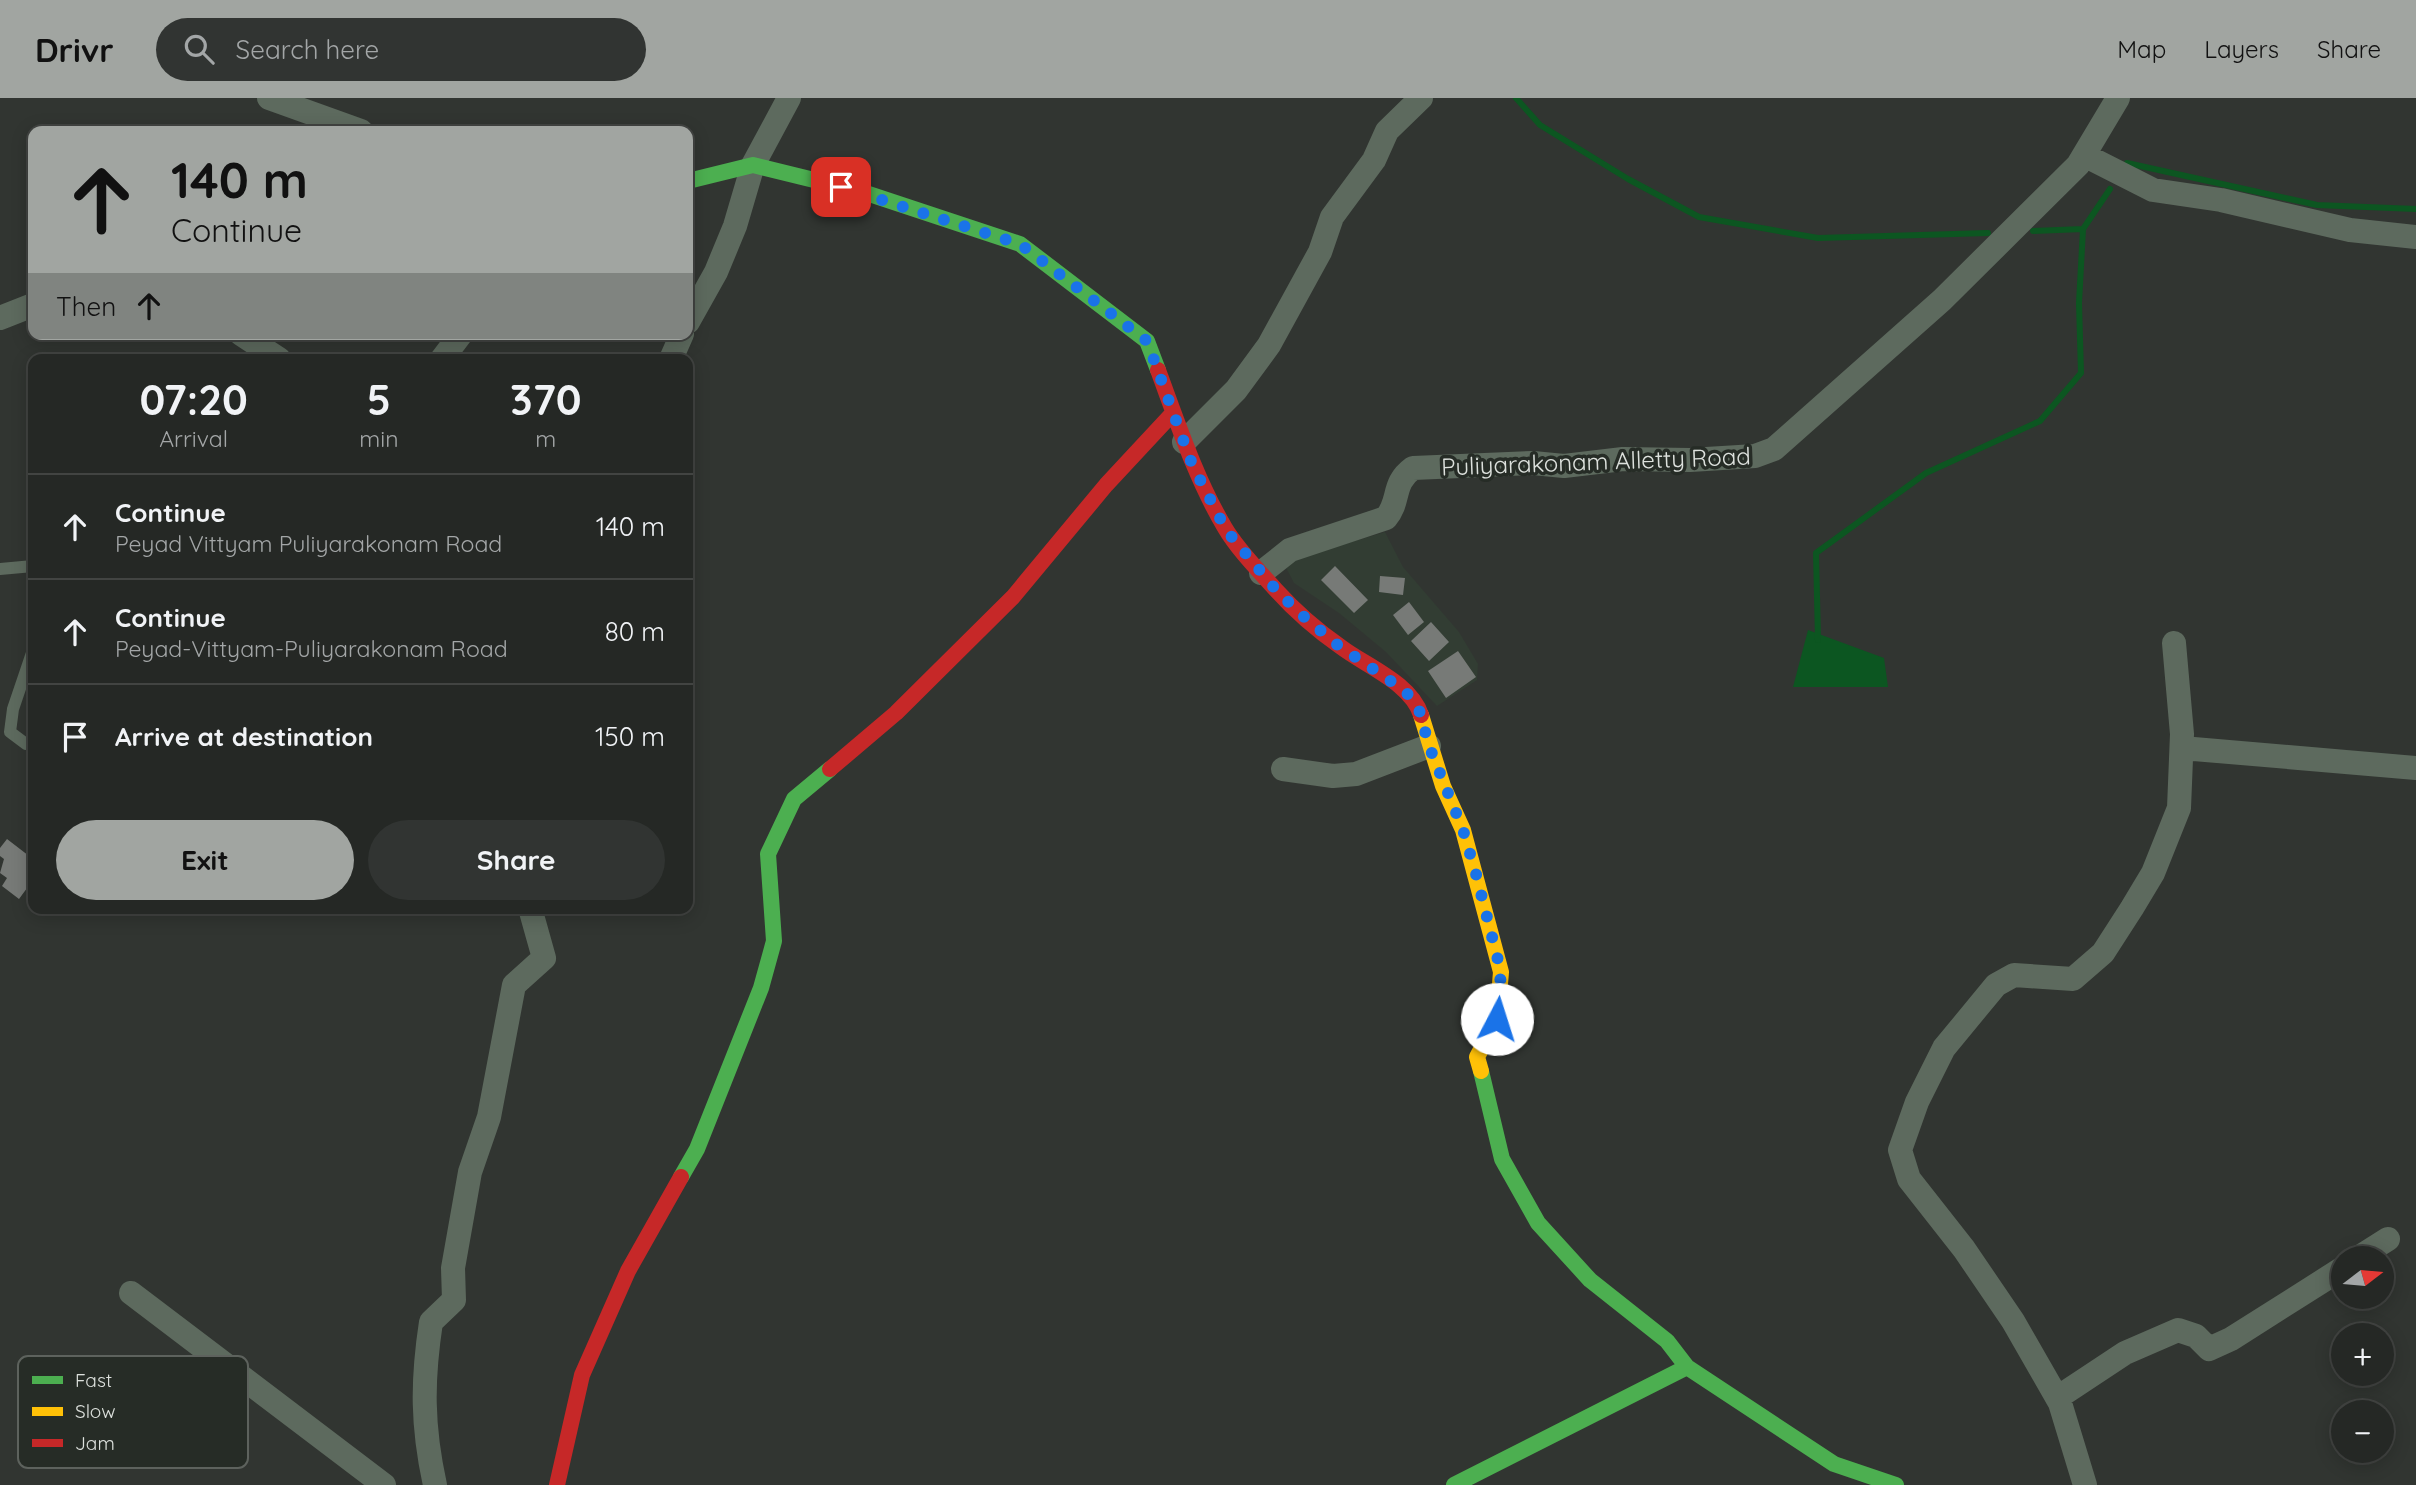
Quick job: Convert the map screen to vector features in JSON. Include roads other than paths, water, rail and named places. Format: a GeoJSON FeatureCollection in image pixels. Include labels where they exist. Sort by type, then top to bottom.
{"type":"FeatureCollection","features":[{"type":"Feature","properties":{"kind":"street"},"geometry":{"type":"LineString","coordinates":[[269,98],[347,126]]}},
{"type":"Feature","properties":{"kind":"street"},"geometry":{"type":"LineString","coordinates":[[693,314],[716,272],[735,226],[753,165],[789,98]]}},
{"type":"Feature","properties":{"kind":"street"},"geometry":{"type":"LineString","coordinates":[[1184,442],[1236,390],[1269,345],[1320,252],[1332,217],[1374,160],[1387,131],[1421,98]]}},
{"type":"Feature","properties":{"kind":"street","name":"Puliyarakonam Alletty Road"},"geometry":{"type":"LineString","coordinates":[[1261,573],[1290,550],[1387,518],[1393,509],[1399,482],[1413,468],[1496,463],[1564,466],[1623,459],[1690,460],[1755,456],[1774,449],[1942,300],[2078,165],[2118,98]]}},
{"type":"Feature","properties":{"kind":"street"},"geometry":{"type":"LineString","coordinates":[[2084,155],[2154,190],[2221,200],[2350,230],[2416,237]]}},
{"type":"Feature","properties":{"kind":"street"},"geometry":{"type":"LineString","coordinates":[[693,180],[753,165],[863,192],[1020,244],[1147,341],[1201,485],[1226,530],[1261,573],[1302,615],[1339,646],[1404,690],[1418,706],[1429,746],[1463,830],[1501,972],[1497,1019],[1477,1057],[1502,1159],[1538,1223],[1554,1244],[1590,1280],[1667,1341],[1687,1367],[1834,1464],[1896,1485]]}},
{"type":"Feature","properties":{"kind":"street"},"geometry":{"type":"LineString","coordinates":[[0,318],[28,306]]}},
{"type":"Feature","properties":{"kind":"street"},"geometry":{"type":"LineString","coordinates":[[250,340],[271,354]]}},
{"type":"Feature","properties":{"kind":"street"},"geometry":{"type":"LineString","coordinates":[[446,354],[456,340]]}},
{"type":"Feature","properties":{"kind":"street"},"geometry":{"type":"LineString","coordinates":[[557,1485],[582,1375],[628,1271],[697,1149],[761,988],[774,941],[768,854],[794,799],[896,713],[1013,597],[1106,485],[1173,413]]}},
{"type":"Feature","properties":{"kind":"street"},"geometry":{"type":"LineString","coordinates":[[2085,1485],[2057,1398],[1992,1290],[1909,1179],[1900,1150],[1917,1101],[1944,1048],[1996,985],[2014,975],[2073,979],[2103,953],[2153,873],[2179,808],[2182,748],[2174,643]]}},
{"type":"Feature","properties":{"kind":"street"},"geometry":{"type":"LineString","coordinates":[[1283,769],[1333,776],[1356,774],[1429,746]]}},
{"type":"Feature","properties":{"kind":"street"},"geometry":{"type":"LineString","coordinates":[[2182,748],[2416,768]]}},
{"type":"Feature","properties":{"kind":"street"},"geometry":{"type":"LineString","coordinates":[[435,1485],[425,1443],[422,1410],[431,1322],[454,1300],[453,1268],[470,1172],[489,1118],[514,985],[544,958],[532,914]]}},
{"type":"Feature","properties":{"kind":"street"},"geometry":{"type":"LineString","coordinates":[[2377,1246],[2388,1239]]}},
{"type":"Feature","properties":{"kind":"street"},"geometry":{"type":"LineString","coordinates":[[2057,1398],[2125,1353],[2178,1330],[2196,1336],[2210,1349],[2231,1339],[2331,1276]]}},
{"type":"Feature","properties":{"kind":"street"},"geometry":{"type":"LineString","coordinates":[[131,1293],[214,1356]]}},
{"type":"Feature","properties":{"kind":"street"},"geometry":{"type":"LineString","coordinates":[[1454,1485],[1687,1367]]}},
{"type":"Feature","properties":{"kind":"street"},"geometry":{"type":"LineString","coordinates":[[248,1382],[384,1485]]}},
{"type":"Feature","properties":{"kind":"lane"},"geometry":{"type":"LineString","coordinates":[[0,569],[28,566]]}},
{"type":"Feature","properties":{"kind":"lane"},"geometry":{"type":"LineString","coordinates":[[28,665],[13,709],[10,732],[28,744]]}},
{"type":"Feature","properties":{"kind":"waterway"},"geometry":{"type":"LineString","coordinates":[[1516,98],[1540,125],[1628,179],[1699,217],[1818,238],[1988,233]]}},
{"type":"Feature","properties":{"kind":"waterway"},"geometry":{"type":"LineString","coordinates":[[2127,163],[2317,205],[2416,209]]}},
{"type":"Feature","properties":{"kind":"waterway"},"geometry":{"type":"LineString","coordinates":[[1818,640],[1816,553],[1926,473],[2040,421],[2081,373],[2079,303],[2083,229],[2110,189]]}},
{"type":"Feature","properties":{"kind":"waterway"},"geometry":{"type":"LineString","coordinates":[[2033,231],[2083,229]]}}]}
